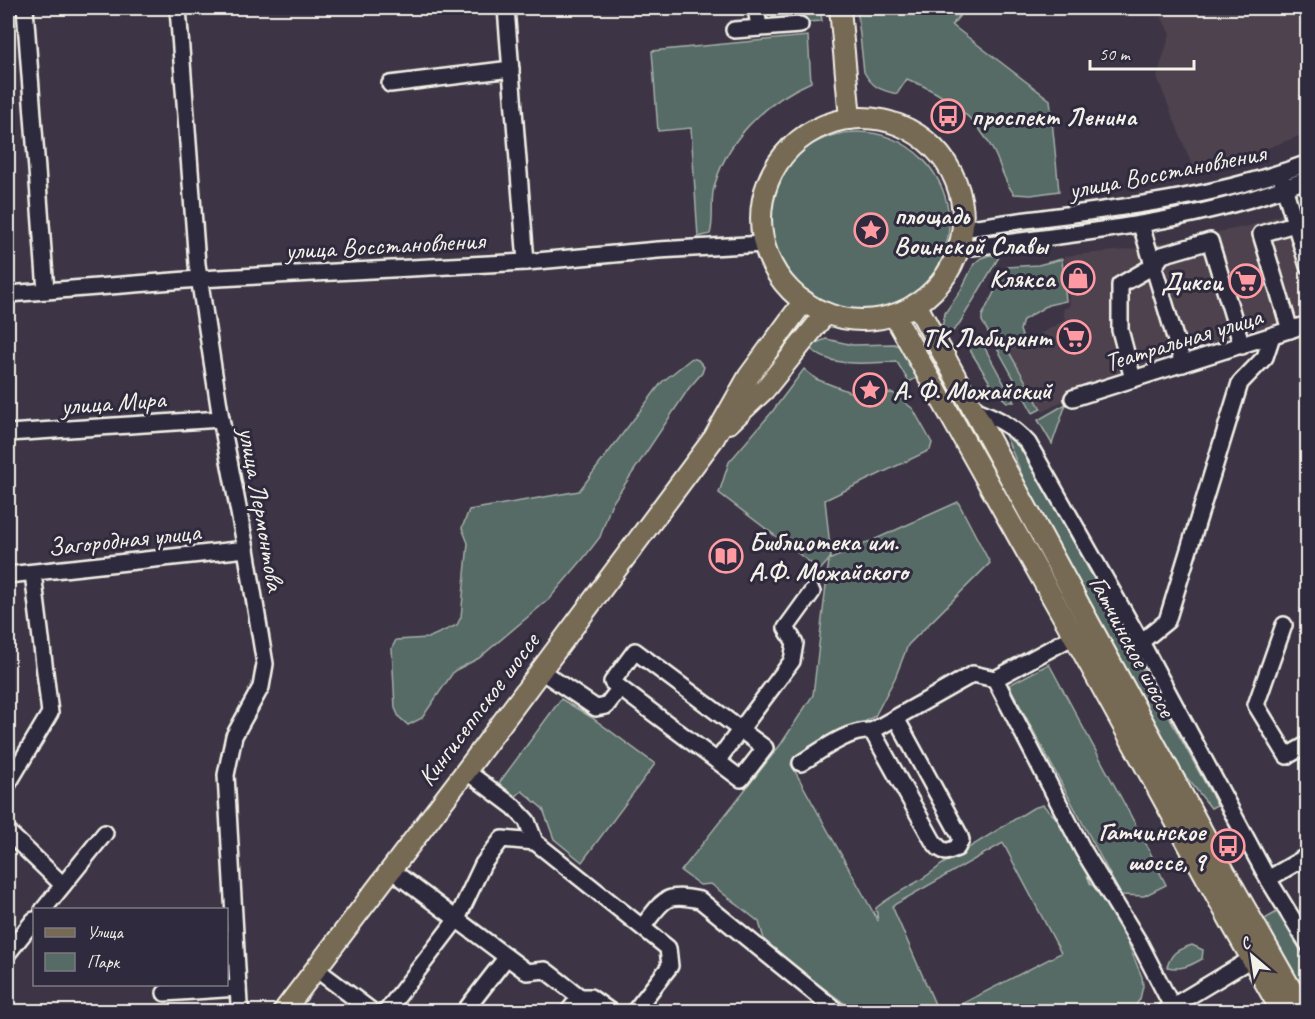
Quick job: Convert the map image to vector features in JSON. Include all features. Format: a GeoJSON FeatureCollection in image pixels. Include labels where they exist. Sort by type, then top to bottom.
{"type":"FeatureCollection","features":[{"type":"Feature","properties":{"kind":"main road"},"geometry":{"type":"LineString","coordinates":[[840,8],[850,118]]}},
{"type":"Feature","properties":{"kind":"main road"},"geometry":{"type":"LineString","coordinates":[[850,118],[868,118],[904,127],[920,136],[945,161],[960,193],[963,229],[958,249],[944,279],[931,293],[894,315],[872,319],[849,319],[826,313],[804,302],[788,287],[777,274],[764,244],[761,225],[764,197],[773,171],[783,155],[807,134],[850,118]]}},
{"type":"Feature","properties":{"kind":"main road","name":"Кингисеппское шоссе"},"geometry":{"type":"LineString","coordinates":[[283,1011],[466,771],[714,438],[749,376],[804,302]]}},
{"type":"Feature","properties":{"kind":"main road","name":"Гатчинское шоссе"},"geometry":{"type":"LineString","coordinates":[[916,304],[1215,855],[1304,1011]]}},
{"type":"Feature","properties":{"kind":"main road","name":"Кингисеппское шоссе"},"geometry":{"type":"LineString","coordinates":[[714,438],[765,389],[826,313]]}},
{"type":"Feature","properties":{"kind":"main road","name":"Гатчинское шоссе"},"geometry":{"type":"LineString","coordinates":[[894,315],[1282,1011]]}},
{"type":"Feature","properties":{"kind":"street"},"geometry":{"type":"LineString","coordinates":[[25,8],[46,291]]}},
{"type":"Feature","properties":{"kind":"street","name":"улица Лермонтова"},"geometry":{"type":"LineString","coordinates":[[177,8],[200,279],[221,419],[265,664],[261,687],[234,736],[226,775],[238,988],[242,1011]]}},
{"type":"Feature","properties":{"kind":"street"},"geometry":{"type":"LineString","coordinates":[[506,8],[526,262]]}},
{"type":"Feature","properties":{"kind":"street"},"geometry":{"type":"LineString","coordinates":[[756,8],[759,27]]}},
{"type":"Feature","properties":{"kind":"street"},"geometry":{"type":"LineString","coordinates":[[734,30],[800,25]]}},
{"type":"Feature","properties":{"kind":"street"},"geometry":{"type":"LineString","coordinates":[[390,84],[510,69]]}},
{"type":"Feature","properties":{"kind":"street","name":"улица Восстановления"},"geometry":{"type":"LineString","coordinates":[[958,249],[1142,225],[1214,209],[1282,181],[1308,163]]}},
{"type":"Feature","properties":{"kind":"street","name":"улица Восстановления"},"geometry":{"type":"LineString","coordinates":[[963,229],[1308,179]]}},
{"type":"Feature","properties":{"kind":"street"},"geometry":{"type":"LineString","coordinates":[[1282,181],[1301,222],[1308,266]]}},
{"type":"Feature","properties":{"kind":"street"},"geometry":{"type":"LineString","coordinates":[[1290,330],[1261,234],[1301,222]]}},
{"type":"Feature","properties":{"kind":"street"},"geometry":{"type":"LineString","coordinates":[[1142,225],[1183,364]]}},
{"type":"Feature","properties":{"kind":"street"},"geometry":{"type":"LineString","coordinates":[[1133,380],[1120,330],[1120,285],[1155,265],[1162,255],[1210,241],[1242,346]]}},
{"type":"Feature","properties":{"kind":"street","name":"улица Восстановления"},"geometry":{"type":"LineString","coordinates":[[8,294],[200,279],[526,262],[658,250],[764,244]]}},
{"type":"Feature","properties":{"kind":"street","name":"Театральная улица"},"geometry":{"type":"LineString","coordinates":[[1073,398],[1308,324]]}},
{"type":"Feature","properties":{"kind":"street"},"geometry":{"type":"LineString","coordinates":[[1141,642],[1167,621],[1240,383],[1265,357],[1272,336]]}},
{"type":"Feature","properties":{"kind":"street"},"geometry":{"type":"LineString","coordinates":[[975,409],[1014,428],[1028,443],[1141,642],[1268,879],[1308,944]]}},
{"type":"Feature","properties":{"kind":"street","name":"улица Мира"},"geometry":{"type":"LineString","coordinates":[[8,433],[221,419]]}},
{"type":"Feature","properties":{"kind":"street","name":"Загородная улица"},"geometry":{"type":"LineString","coordinates":[[8,575],[246,549]]}},
{"type":"Feature","properties":{"kind":"street"},"geometry":{"type":"LineString","coordinates":[[10,775],[50,713],[33,573]]}},
{"type":"Feature","properties":{"kind":"street"},"geometry":{"type":"LineString","coordinates":[[717,761],[792,661],[795,643],[786,627],[812,592]]}},
{"type":"Feature","properties":{"kind":"street"},"geometry":{"type":"LineString","coordinates":[[1284,625],[1256,705],[1287,756],[1308,744]]}},
{"type":"Feature","properties":{"kind":"street"},"geometry":{"type":"LineString","coordinates":[[801,763],[848,736],[864,730],[872,731],[973,674],[995,680],[1074,636]]}},
{"type":"Feature","properties":{"kind":"street"},"geometry":{"type":"LineString","coordinates":[[635,651],[740,730],[765,748],[741,779],[612,682],[635,651]]}},
{"type":"Feature","properties":{"kind":"street"},"geometry":{"type":"LineString","coordinates":[[541,671],[596,708],[606,706],[620,688]]}},
{"type":"Feature","properties":{"kind":"street"},"geometry":{"type":"LineString","coordinates":[[995,680],[1083,850],[1140,944],[1171,1010],[1251,959]]}},
{"type":"Feature","properties":{"kind":"street"},"geometry":{"type":"LineString","coordinates":[[872,731],[933,841],[946,852],[957,848],[961,840],[959,834],[896,718]]}},
{"type":"Feature","properties":{"kind":"street"},"geometry":{"type":"LineString","coordinates":[[466,771],[514,807],[527,821],[535,842],[668,948],[670,966],[634,1011]]}},
{"type":"Feature","properties":{"kind":"street"},"geometry":{"type":"LineString","coordinates":[[8,832],[63,885]]}},
{"type":"Feature","properties":{"kind":"street"},"geometry":{"type":"LineString","coordinates":[[44,908],[105,833]]}},
{"type":"Feature","properties":{"kind":"street"},"geometry":{"type":"LineString","coordinates":[[386,1011],[457,920],[483,864],[502,838],[535,842]]}},
{"type":"Feature","properties":{"kind":"street"},"geometry":{"type":"LineString","coordinates":[[1268,879],[1306,857]]}},
{"type":"Feature","properties":{"kind":"street"},"geometry":{"type":"LineString","coordinates":[[391,870],[527,972],[545,970],[580,997],[590,997],[611,1011]]}},
{"type":"Feature","properties":{"kind":"street"},"geometry":{"type":"LineString","coordinates":[[642,926],[665,900],[679,896],[700,900],[838,1011]]}},
{"type":"Feature","properties":{"kind":"street"},"geometry":{"type":"LineString","coordinates":[[8,953],[33,921]]}},
{"type":"Feature","properties":{"kind":"street"},"geometry":{"type":"LineString","coordinates":[[464,1011],[506,958]]}},
{"type":"Feature","properties":{"kind":"street"},"geometry":{"type":"LineString","coordinates":[[316,969],[374,1011]]}},
{"type":"Feature","properties":{"kind":"street"},"geometry":{"type":"LineString","coordinates":[[165,993],[238,988]]}},
{"type":"Feature","properties":{"kind":"street"},"geometry":{"type":"LineString","coordinates":[[568,1011],[580,997]]}},
{"type":"Feature","properties":{"kind":"shaded area"},"geometry":{"type":"Polygon","coordinates":[[[1157,8],[1307,8],[1307,133],[1258,152],[1193,168],[1157,77],[1170,34],[1157,8]]]}},
{"type":"Feature","properties":{"kind":"shaded area"},"geometry":{"type":"Polygon","coordinates":[[[1307,205],[1307,319],[1075,394],[1043,412],[1009,351],[1065,320],[1063,309],[1070,306],[1064,256],[1126,250],[1249,226],[1307,205]]]}},
{"type":"Feature","properties":{"kind":"green space"},"geometry":{"type":"Polygon","coordinates":[[[761,8],[820,8],[822,21],[776,24],[763,19],[761,8]]]}},
{"type":"Feature","properties":{"kind":"green space"},"geometry":{"type":"Polygon","coordinates":[[[857,8],[966,8],[952,25],[1050,100],[1059,191],[1031,195],[1014,194],[987,139],[957,107],[933,91],[907,79],[897,94],[873,84],[864,72],[857,8]]]}},
{"type":"Feature","properties":{"kind":"green space"},"geometry":{"type":"Polygon","coordinates":[[[808,36],[811,82],[778,100],[749,125],[737,140],[718,173],[713,192],[710,234],[698,237],[691,128],[658,131],[652,51],[808,36]]]}},
{"type":"Feature","properties":{"kind":"green space"},"geometry":{"type":"Polygon","coordinates":[[[858,132],[893,139],[922,159],[942,188],[949,223],[942,258],[922,287],[893,307],[858,314],[823,307],[794,287],[774,258],[767,223],[774,188],[794,159],[823,139],[858,132]]]}},
{"type":"Feature","properties":{"kind":"green space"},"geometry":{"type":"Polygon","coordinates":[[[990,255],[999,257],[958,326],[945,338],[942,327],[945,313],[961,290],[974,264],[990,255]]]}},
{"type":"Feature","properties":{"kind":"green space"},"geometry":{"type":"Polygon","coordinates":[[[1062,259],[1066,301],[1048,305],[1023,320],[1020,330],[1024,342],[1008,350],[1041,409],[1033,413],[982,321],[982,316],[1007,267],[1038,265],[1062,259]]]}},
{"type":"Feature","properties":{"kind":"green space"},"geometry":{"type":"Polygon","coordinates":[[[975,336],[980,339],[1014,402],[1007,402],[995,391],[968,347],[968,341],[975,336]]]}},
{"type":"Feature","properties":{"kind":"green space"},"geometry":{"type":"Polygon","coordinates":[[[826,339],[853,345],[894,344],[901,347],[920,376],[909,382],[897,362],[838,362],[817,354],[808,346],[826,339]]]}},
{"type":"Feature","properties":{"kind":"green space"},"geometry":{"type":"Polygon","coordinates":[[[692,358],[698,360],[704,367],[702,373],[689,388],[611,505],[600,537],[583,559],[549,599],[479,658],[454,671],[422,718],[408,725],[399,717],[395,708],[392,648],[396,640],[428,638],[457,625],[461,617],[468,543],[462,528],[469,510],[579,491],[662,382],[692,358]]]}},
{"type":"Feature","properties":{"kind":"green space"},"geometry":{"type":"Polygon","coordinates":[[[804,369],[816,379],[855,394],[893,393],[913,409],[932,443],[930,450],[825,500],[831,556],[820,570],[719,493],[729,462],[772,412],[804,369]]]}},
{"type":"Feature","properties":{"kind":"green space"},"geometry":{"type":"Polygon","coordinates":[[[1066,404],[1052,444],[1038,420],[1066,404]]]}},
{"type":"Feature","properties":{"kind":"green space"},"geometry":{"type":"Polygon","coordinates":[[[1008,433],[1020,444],[1217,805],[1211,808],[1184,774],[1026,484],[1005,435],[1008,433]]]}},
{"type":"Feature","properties":{"kind":"green space"},"geometry":{"type":"Polygon","coordinates":[[[958,502],[990,563],[908,645],[895,678],[875,716],[791,764],[878,921],[876,908],[884,902],[1033,808],[1043,805],[1059,821],[1084,866],[1090,883],[1100,893],[1127,941],[1142,977],[1143,986],[1140,999],[1132,1011],[948,1011],[1061,953],[1003,843],[892,906],[938,1011],[855,1011],[766,946],[759,922],[711,884],[700,885],[681,871],[781,744],[813,695],[829,560],[958,502]]]}},
{"type":"Feature","properties":{"kind":"green space"},"geometry":{"type":"Polygon","coordinates":[[[1049,664],[1166,885],[1144,896],[1121,895],[1009,685],[1049,664]]]}},
{"type":"Feature","properties":{"kind":"green space"},"geometry":{"type":"Polygon","coordinates":[[[561,699],[591,717],[655,764],[582,862],[554,839],[543,809],[522,791],[515,797],[499,783],[561,699]]]}},
{"type":"Feature","properties":{"kind":"green space"},"geometry":{"type":"Polygon","coordinates":[[[1277,912],[1307,961],[1307,997],[1263,920],[1277,912]]]}},
{"type":"Feature","properties":{"kind":"green space"},"geometry":{"type":"Polygon","coordinates":[[[1192,945],[1203,950],[1202,959],[1185,967],[1167,967],[1176,952],[1192,945]]]}},
{"type":"Feature","properties":{"kind":"place","name":"проспект Ленина"},"geometry":{"type":"Point","coordinates":[948,116]}},
{"type":"Feature","properties":{"kind":"place","name":"площадь Воинской Славы"},"geometry":{"type":"Point","coordinates":[871,230]}},
{"type":"Feature","properties":{"kind":"place","name":"Клякса"},"geometry":{"type":"Point","coordinates":[1078,278]}},
{"type":"Feature","properties":{"kind":"place","name":"Дикси"},"geometry":{"type":"Point","coordinates":[1246,281]}},
{"type":"Feature","properties":{"kind":"place","name":"ТК Лабиринт"},"geometry":{"type":"Point","coordinates":[1074,337]}},
{"type":"Feature","properties":{"kind":"place","name":"А. Ф. Можайский"},"geometry":{"type":"Point","coordinates":[870,390]}},
{"type":"Feature","properties":{"kind":"place","name":"Библиотека им. А.Ф. Можайского"},"geometry":{"type":"Point","coordinates":[726,556]}},
{"type":"Feature","properties":{"kind":"place","name":"Гатчинское шоссе, 9"},"geometry":{"type":"Point","coordinates":[1228,846]}}]}
